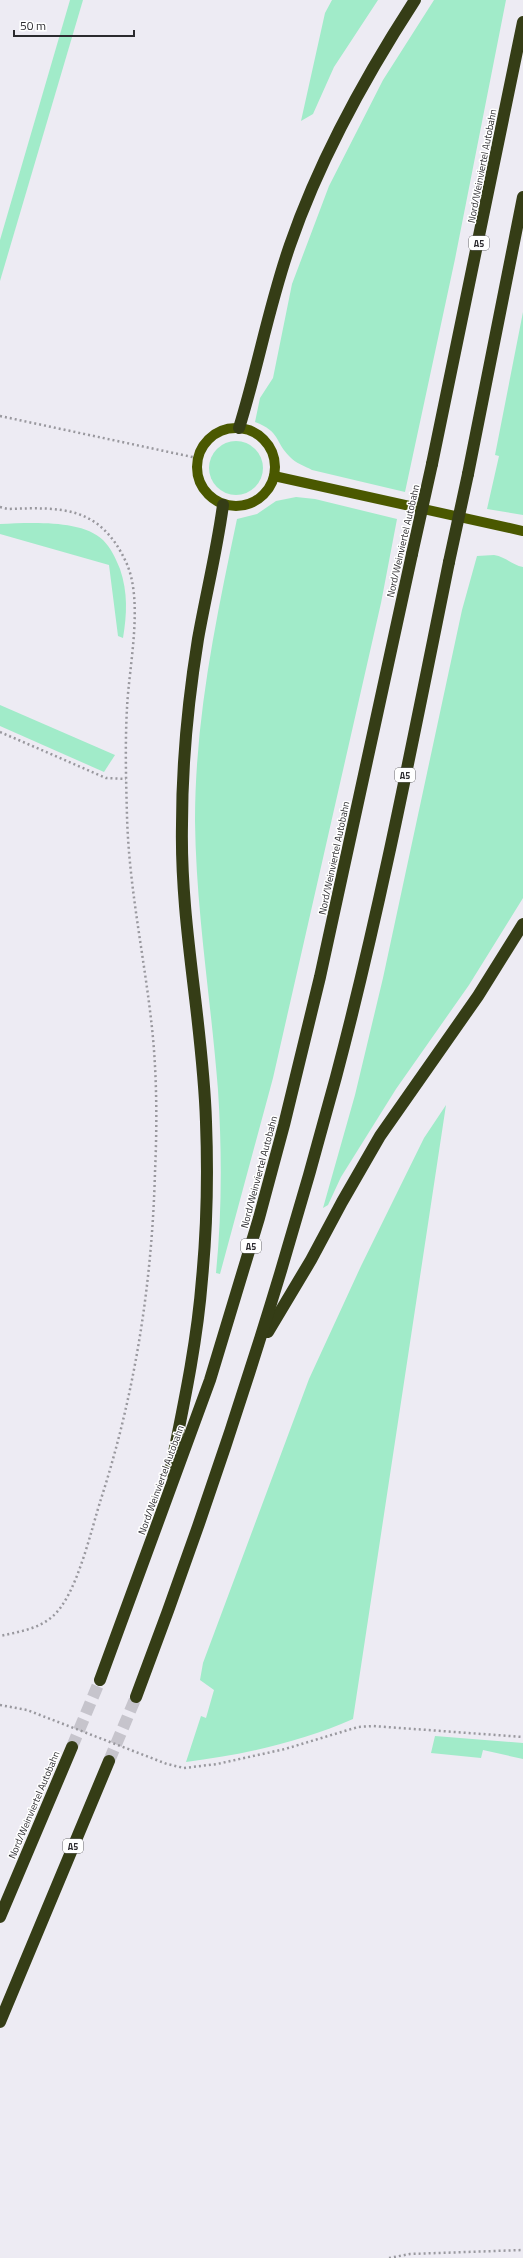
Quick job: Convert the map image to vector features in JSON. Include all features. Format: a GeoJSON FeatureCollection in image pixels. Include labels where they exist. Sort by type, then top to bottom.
{"type":"FeatureCollection","features":[{"type":"Feature","properties":{"kind":"highway"},"geometry":{"type":"LineString","coordinates":[[239,428],[276,287],[306,205],[340,129],[360,90],[415,0]]}},
{"type":"Feature","properties":{"kind":"highway","name":"Nord/Weinviertel Autobahn"},"geometry":{"type":"LineString","coordinates":[[100,1680],[212,1372],[259,1218],[284,1125],[320,977],[432,464],[523,22]]}},
{"type":"Feature","properties":{"kind":"highway","name":"A5"},"geometry":{"type":"LineString","coordinates":[[136,1697],[173,1600],[259,1347],[336,1076],[358,986],[468,474],[523,197]]}},
{"type":"Feature","properties":{"kind":"highway"},"geometry":{"type":"LineString","coordinates":[[163,1508],[188,1378],[202,1281],[206,1122],[204,1090],[184,903],[182,792],[192,679],[219,539],[223,504]]}},
{"type":"Feature","properties":{"kind":"highway"},"geometry":{"type":"LineString","coordinates":[[259,1347],[311,1260],[380,1136],[478,996],[523,924]]}},
{"type":"Feature","properties":{"kind":"highway","name":"Nord/Weinviertel Autobahn"},"geometry":{"type":"LineString","coordinates":[[0,1916],[72,1747]]}},
{"type":"Feature","properties":{"kind":"highway","name":"A5"},"geometry":{"type":"LineString","coordinates":[[0,2022],[108,1762]]}},
{"type":"Feature","properties":{"kind":"main road"},"geometry":{"type":"LineString","coordinates":[[239,428],[258,434],[265,441],[274,458],[274,476],[267,492],[258,500],[247,505],[235,507],[213,500],[202,486],[196,470],[197,458],[208,439],[217,432],[239,428]]}},
{"type":"Feature","properties":{"kind":"main road"},"geometry":{"type":"LineString","coordinates":[[274,476],[523,531]]}},
{"type":"Feature","properties":{"kind":"path"},"geometry":{"type":"LineString","coordinates":[[0,416],[197,458]]}},
{"type":"Feature","properties":{"kind":"path"},"geometry":{"type":"LineString","coordinates":[[0,507],[8,509],[64,509],[91,519],[111,539],[126,562],[132,582],[135,607],[128,678],[125,749],[128,835],[153,1040],[157,1121],[154,1216],[146,1300],[134,1378],[115,1455],[80,1565],[66,1601],[52,1617],[27,1630],[0,1636]]}},
{"type":"Feature","properties":{"kind":"path"},"geometry":{"type":"LineString","coordinates":[[0,732],[106,778],[126,779]]}},
{"type":"Feature","properties":{"kind":"path"},"geometry":{"type":"LineString","coordinates":[[0,1705],[27,1710],[167,1764],[184,1768],[217,1764],[285,1750],[358,1727],[373,1726],[523,1737]]}},
{"type":"Feature","properties":{"kind":"path"},"geometry":{"type":"LineString","coordinates":[[389,2258],[410,2254],[523,2250]]}},
{"type":"Feature","properties":{"kind":"green space"},"geometry":{"type":"Polygon","coordinates":[[[70,0],[83,0],[0,281],[0,240],[70,0]]]}},
{"type":"Feature","properties":{"kind":"green space"},"geometry":{"type":"Polygon","coordinates":[[[332,0],[378,0],[334,67],[313,114],[301,121],[325,13],[332,0]]]}},
{"type":"Feature","properties":{"kind":"green space"},"geometry":{"type":"Polygon","coordinates":[[[434,0],[506,0],[455,259],[405,492],[312,470],[297,463],[285,451],[269,429],[255,422],[260,398],[273,378],[292,284],[329,186],[383,80],[434,0]]]}},
{"type":"Feature","properties":{"kind":"green space"},"geometry":{"type":"Polygon","coordinates":[[[523,312],[523,515],[487,509],[499,456],[495,455],[523,312]]]}},
{"type":"Feature","properties":{"kind":"green space"},"geometry":{"type":"Polygon","coordinates":[[[236,441],[246,443],[255,449],[261,458],[263,468],[261,478],[255,487],[246,493],[236,495],[226,493],[217,487],[211,478],[209,468],[211,458],[217,449],[226,443],[236,441]]]}},
{"type":"Feature","properties":{"kind":"green space"},"geometry":{"type":"Polygon","coordinates":[[[296,497],[315,499],[397,519],[381,603],[273,1078],[220,1274],[216,1273],[221,1182],[218,1090],[201,922],[196,855],[196,783],[199,744],[214,631],[237,519],[257,514],[276,501],[296,497]]]}},
{"type":"Feature","properties":{"kind":"green space"},"geometry":{"type":"Polygon","coordinates":[[[40,523],[68,525],[82,528],[103,540],[117,561],[123,578],[126,595],[126,612],[123,638],[118,636],[109,565],[0,534],[0,524],[40,523]]]}},
{"type":"Feature","properties":{"kind":"green space"},"geometry":{"type":"Polygon","coordinates":[[[494,555],[502,557],[516,565],[523,567],[523,898],[469,985],[396,1089],[341,1177],[328,1205],[323,1208],[355,1095],[383,978],[462,610],[477,556],[494,555]]]}},
{"type":"Feature","properties":{"kind":"green space"},"geometry":{"type":"Polygon","coordinates":[[[0,705],[115,755],[104,772],[0,726],[0,705]]]}},
{"type":"Feature","properties":{"kind":"green space"},"geometry":{"type":"Polygon","coordinates":[[[446,1105],[353,1719],[292,1741],[228,1756],[186,1762],[201,1716],[206,1718],[214,1690],[200,1680],[203,1663],[309,1379],[361,1266],[424,1138],[446,1105]]]}},
{"type":"Feature","properties":{"kind":"green space"},"geometry":{"type":"Polygon","coordinates":[[[435,1736],[523,1743],[523,1759],[483,1750],[481,1758],[431,1753],[435,1736]]]}},
{"type":"Feature","properties":{"kind":"tunnel"},"geometry":{"type":"LineString","coordinates":[[72,1747],[100,1680]]}},
{"type":"Feature","properties":{"kind":"tunnel"},"geometry":{"type":"LineString","coordinates":[[109,1761],[136,1697]]}}]}
